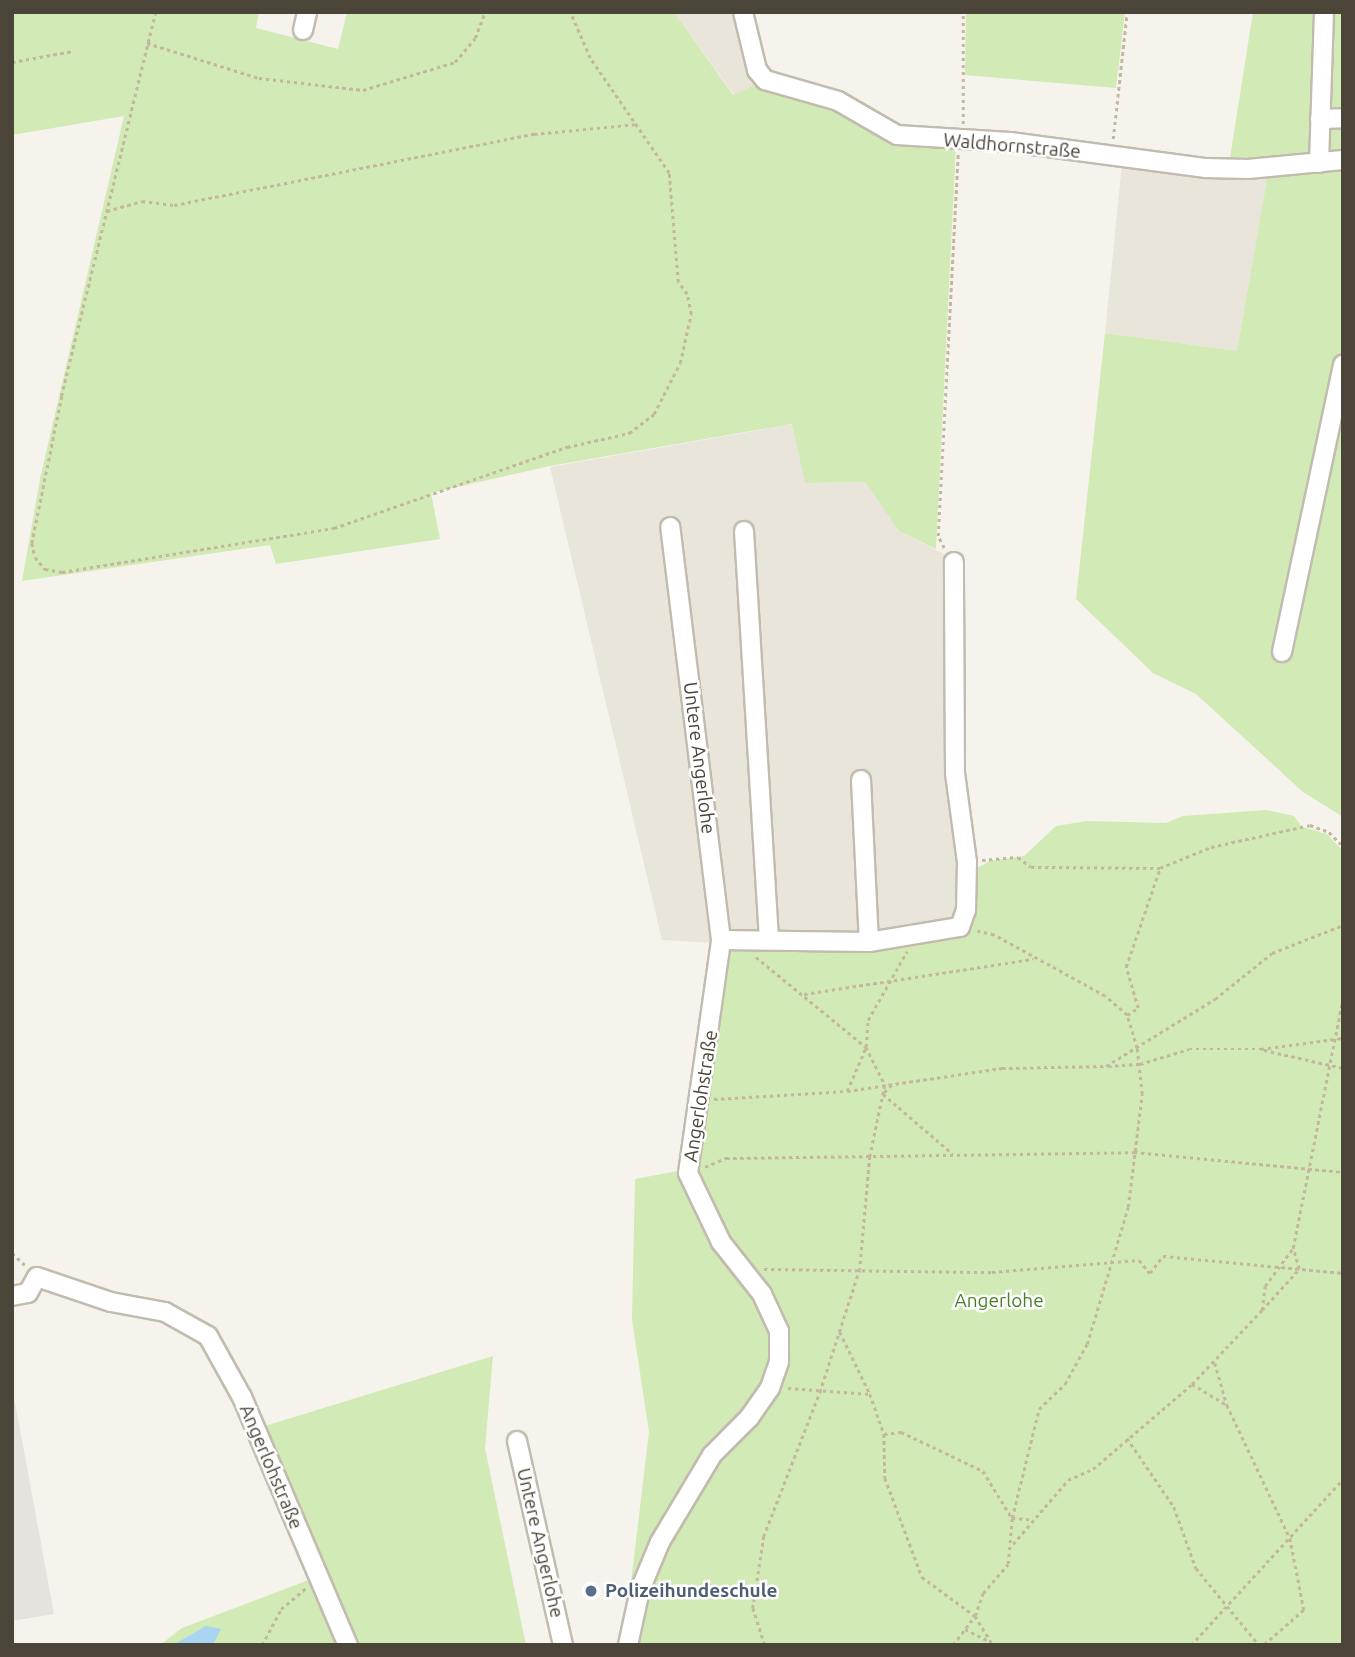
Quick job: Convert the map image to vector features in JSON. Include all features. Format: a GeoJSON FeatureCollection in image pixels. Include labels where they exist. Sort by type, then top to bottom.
{"type":"FeatureCollection","features":[{"type":"Feature","properties":{"kind":"street","name":"Waldhornstraße"},"geometry":{"type":"LineString","coordinates":[[743,12],[757,70],[765,80],[838,101],[897,135],[961,139],[1227,169],[1343,160]]}},
{"type":"Feature","properties":{"kind":"street"},"geometry":{"type":"LineString","coordinates":[[1319,163],[1324,12]]}},
{"type":"Feature","properties":{"kind":"street"},"geometry":{"type":"LineString","coordinates":[[1320,119],[1343,118]]}},
{"type":"Feature","properties":{"kind":"street"},"geometry":{"type":"LineString","coordinates":[[1282,652],[1343,364]]}},
{"type":"Feature","properties":{"kind":"street","name":"Untere Angerlohe"},"geometry":{"type":"LineString","coordinates":[[670,527],[729,941]]}},
{"type":"Feature","properties":{"kind":"street"},"geometry":{"type":"LineString","coordinates":[[744,531],[769,939]]}},
{"type":"Feature","properties":{"kind":"street"},"geometry":{"type":"LineString","coordinates":[[729,941],[769,939],[869,942],[960,927],[966,910],[967,862],[955,774],[954,562]]}},
{"type":"Feature","properties":{"kind":"street"},"geometry":{"type":"LineString","coordinates":[[861,780],[869,942]]}},
{"type":"Feature","properties":{"kind":"street","name":"Angerlohstraße"},"geometry":{"type":"LineString","coordinates":[[628,1645],[639,1590],[660,1542],[712,1455],[749,1418],[770,1388],[779,1362],[779,1331],[762,1294],[739,1269],[688,1173],[697,1100],[729,941]]}},
{"type":"Feature","properties":{"kind":"street","name":"Angerlohstraße"},"geometry":{"type":"LineString","coordinates":[[12,1296],[28,1293],[37,1277],[111,1302],[165,1312],[208,1336],[242,1397],[310,1559],[322,1575],[348,1645]]}},
{"type":"Feature","properties":{"kind":"street","name":"Untere Angerlohe"},"geometry":{"type":"LineString","coordinates":[[517,1441],[564,1645]]}},
{"type":"Feature","properties":{"kind":"path"},"geometry":{"type":"LineString","coordinates":[[156,12],[62,396],[32,543],[35,557],[45,569],[62,572],[334,528],[567,447],[629,433],[654,415],[680,363],[691,314],[687,294],[678,282],[669,173],[638,124],[590,58],[570,12]]}},
{"type":"Feature","properties":{"kind":"path"},"geometry":{"type":"LineString","coordinates":[[147,43],[258,78],[363,90],[455,62],[475,38],[485,12]]}},
{"type":"Feature","properties":{"kind":"path"},"geometry":{"type":"LineString","coordinates":[[954,562],[938,536],[961,139],[963,12]]}},
{"type":"Feature","properties":{"kind":"path"},"geometry":{"type":"LineString","coordinates":[[1112,156],[1127,12]]}},
{"type":"Feature","properties":{"kind":"path"},"geometry":{"type":"LineString","coordinates":[[12,62],[73,51]]}},
{"type":"Feature","properties":{"kind":"path"},"geometry":{"type":"LineString","coordinates":[[107,211],[142,201],[174,205],[534,134],[638,124]]}},
{"type":"Feature","properties":{"kind":"path"},"geometry":{"type":"LineString","coordinates":[[967,862],[1018,857],[1031,867],[1160,868],[1211,847],[1300,826],[1320,828],[1343,846]]}},
{"type":"Feature","properties":{"kind":"path"},"geometry":{"type":"LineString","coordinates":[[1127,1016],[1138,1008],[1126,967],[1160,868]]}},
{"type":"Feature","properties":{"kind":"path"},"geometry":{"type":"LineString","coordinates":[[1106,1066],[1216,999],[1272,953],[1343,925]]}},
{"type":"Feature","properties":{"kind":"path"},"geometry":{"type":"LineString","coordinates":[[953,1645],[975,1616],[983,1593],[1008,1564],[1012,1545],[1012,1518],[1038,1409],[1065,1384],[1087,1344],[1128,1207],[1142,1094],[1138,1048],[1127,1016],[1105,996],[1033,959],[994,935],[960,927]]}},
{"type":"Feature","properties":{"kind":"path"},"geometry":{"type":"LineString","coordinates":[[846,1091],[866,1047],[868,1020],[909,947],[929,932]]}},
{"type":"Feature","properties":{"kind":"path"},"geometry":{"type":"LineString","coordinates":[[729,941],[804,994],[866,1047],[885,1085],[870,1156],[860,1269],[821,1390],[764,1536],[753,1608],[765,1645]]}},
{"type":"Feature","properties":{"kind":"path"},"geometry":{"type":"LineString","coordinates":[[804,994],[1033,959]]}},
{"type":"Feature","properties":{"kind":"path"},"geometry":{"type":"LineString","coordinates":[[1262,1310],[1265,1286],[1293,1248],[1343,997]]}},
{"type":"Feature","properties":{"kind":"path"},"geometry":{"type":"LineString","coordinates":[[697,1100],[846,1091],[1002,1068],[1140,1064],[1189,1049],[1261,1049],[1343,1038]]}},
{"type":"Feature","properties":{"kind":"path"},"geometry":{"type":"LineString","coordinates":[[1261,1049],[1328,1068],[1343,1068]]}},
{"type":"Feature","properties":{"kind":"path"},"geometry":{"type":"LineString","coordinates":[[883,1094],[894,1083]]}},
{"type":"Feature","properties":{"kind":"path"},"geometry":{"type":"LineString","coordinates":[[883,1094],[953,1154]]}},
{"type":"Feature","properties":{"kind":"path"},"geometry":{"type":"LineString","coordinates":[[688,1173],[726,1158],[1134,1152],[1245,1160],[1308,1170],[1343,1172]]}},
{"type":"Feature","properties":{"kind":"path"},"geometry":{"type":"LineString","coordinates":[[1293,1248],[1298,1269]]}},
{"type":"Feature","properties":{"kind":"path"},"geometry":{"type":"LineString","coordinates":[[739,1269],[992,1272],[1113,1260],[1139,1260],[1150,1273],[1163,1256],[1343,1273]]}},
{"type":"Feature","properties":{"kind":"path"},"geometry":{"type":"LineString","coordinates":[[1012,1545],[1068,1480],[1093,1469],[1215,1363],[1298,1269]]}},
{"type":"Feature","properties":{"kind":"path"},"geometry":{"type":"LineString","coordinates":[[840,1332],[870,1394],[884,1434],[885,1478],[922,1577],[975,1616],[993,1644]]}},
{"type":"Feature","properties":{"kind":"path"},"geometry":{"type":"LineString","coordinates":[[1215,1363],[1227,1405],[1290,1538],[1304,1610],[1264,1645]]}},
{"type":"Feature","properties":{"kind":"path"},"geometry":{"type":"LineString","coordinates":[[1192,1384],[1227,1405]]}},
{"type":"Feature","properties":{"kind":"path"},"geometry":{"type":"LineString","coordinates":[[770,1388],[870,1394]]}},
{"type":"Feature","properties":{"kind":"path"},"geometry":{"type":"LineString","coordinates":[[884,1434],[901,1432],[983,1471],[1012,1518]]}},
{"type":"Feature","properties":{"kind":"path"},"geometry":{"type":"LineString","coordinates":[[1127,1438],[1174,1507],[1196,1568],[1259,1645]]}},
{"type":"Feature","properties":{"kind":"path"},"geometry":{"type":"LineString","coordinates":[[1191,1645],[1230,1607],[1343,1479]]}},
{"type":"Feature","properties":{"kind":"path"},"geometry":{"type":"LineString","coordinates":[[1012,1518],[1032,1520]]}},
{"type":"Feature","properties":{"kind":"path"},"geometry":{"type":"LineString","coordinates":[[262,1645],[281,1609],[322,1575]]}},
{"type":"Feature","properties":{"kind":"path"},"geometry":{"type":"LineString","coordinates":[[965,1629],[993,1644]]}},
{"type":"Feature","properties":{"kind":"shaded area"},"geometry":{"type":"Polygon","coordinates":[[[674,12],[749,12],[756,46],[768,71],[769,89],[752,86],[734,95],[674,12]]]}},
{"type":"Feature","properties":{"kind":"shaded area"},"geometry":{"type":"Polygon","coordinates":[[[1122,164],[1268,175],[1237,351],[1105,333],[1122,164]]]}},
{"type":"Feature","properties":{"kind":"shaded area"},"geometry":{"type":"Polygon","coordinates":[[[793,424],[805,483],[865,482],[899,531],[948,556],[965,929],[841,950],[662,940],[550,467],[793,424]]]}},
{"type":"Feature","properties":{"kind":"shaded area"},"geometry":{"type":"Polygon","coordinates":[[[12,1386],[54,1614],[12,1621],[12,1386]]]}},
{"type":"Feature","properties":{"kind":"green space"},"geometry":{"type":"Polygon","coordinates":[[[12,12],[259,12],[256,28],[338,49],[347,12],[674,12],[733,95],[752,86],[843,110],[895,144],[956,145],[936,549],[899,531],[865,482],[805,483],[792,424],[550,466],[431,493],[440,539],[276,564],[270,545],[22,581],[40,479],[124,116],[12,135],[12,12]]]}},
{"type":"Feature","properties":{"kind":"green space"},"geometry":{"type":"Polygon","coordinates":[[[966,12],[1125,12],[1116,88],[965,75],[966,12]]]}},
{"type":"Feature","properties":{"kind":"green space"},"geometry":{"type":"Polygon","coordinates":[[[1253,12],[1343,12],[1343,817],[1303,792],[1196,694],[1153,673],[1076,599],[1105,333],[1237,351],[1270,162],[1229,164],[1253,12]]]}},
{"type":"Feature","properties":{"kind":"green space","name":"Angerlohe"},"geometry":{"type":"Polygon","coordinates":[[[1266,810],[1294,816],[1302,827],[1327,834],[1343,851],[1343,1645],[632,1645],[627,1616],[649,1432],[632,1320],[635,1179],[683,1170],[711,943],[841,950],[965,929],[975,869],[990,861],[1024,856],[1056,826],[1087,821],[1166,823],[1183,816],[1266,810]]]}},
{"type":"Feature","properties":{"kind":"green space"},"geometry":{"type":"Polygon","coordinates":[[[493,1356],[485,1448],[526,1645],[160,1645],[182,1628],[322,1575],[265,1426],[493,1356]]]}},
{"type":"Feature","properties":{"kind":"water"},"geometry":{"type":"Polygon","coordinates":[[[206,1626],[221,1629],[213,1645],[173,1645],[206,1626]]]}},
{"type":"Feature","properties":{"kind":"place","name":"Polizeihundeschule"},"geometry":{"type":"Point","coordinates":[591,1591]}}]}
